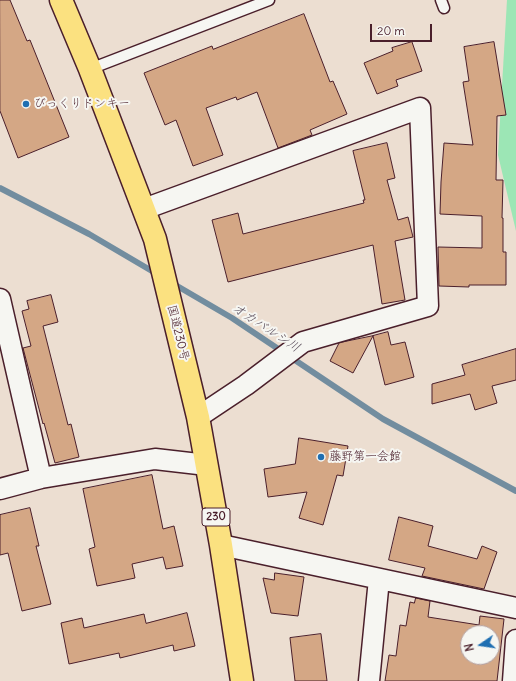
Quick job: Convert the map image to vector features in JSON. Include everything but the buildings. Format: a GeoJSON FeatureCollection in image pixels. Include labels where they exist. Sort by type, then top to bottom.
{"type":"FeatureCollection","features":[{"type":"Feature","properties":{"kind":"highway","name":"国道230号"},"geometry":{"type":"LineString","coordinates":[[61,0],[90,69],[155,239],[198,417],[242,681]]}},
{"type":"Feature","properties":{"kind":"street"},"geometry":{"type":"LineString","coordinates":[[144,209],[420,108],[428,306],[303,342],[246,385],[198,417]]}},
{"type":"Feature","properties":{"kind":"street"},"geometry":{"type":"LineString","coordinates":[[0,299],[41,478]]}},
{"type":"Feature","properties":{"kind":"street"},"geometry":{"type":"LineString","coordinates":[[0,489],[41,478],[155,459],[207,465]]}},
{"type":"Feature","properties":{"kind":"street"},"geometry":{"type":"LineString","coordinates":[[220,545],[516,608]]}},
{"type":"Feature","properties":{"kind":"street"},"geometry":{"type":"LineString","coordinates":[[369,681],[379,579]]}},
{"type":"Feature","properties":{"kind":"street"},"geometry":{"type":"LineString","coordinates":[[513,681],[516,640]]}},
{"type":"Feature","properties":{"kind":"lane"},"geometry":{"type":"LineString","coordinates":[[90,69],[269,0]]}},
{"type":"Feature","properties":{"kind":"green space"},"geometry":{"type":"Polygon","coordinates":[[[507,0],[516,0],[516,231],[498,155],[507,0]]]}},
{"type":"Feature","properties":{"kind":"waterway","name":"オカバルシ川"},"geometry":{"type":"LineString","coordinates":[[0,188],[89,234],[157,274]]}},
{"type":"Feature","properties":{"kind":"waterway","name":"オカバルシ川"},"geometry":{"type":"LineString","coordinates":[[172,283],[232,318],[383,419],[516,491]]}},
{"type":"Feature","properties":{"kind":"place","name":"びっくりドンキー"},"geometry":{"type":"Point","coordinates":[26,104]}},
{"type":"Feature","properties":{"kind":"place","name":"藤野第一会館"},"geometry":{"type":"Point","coordinates":[321,457]}}]}
